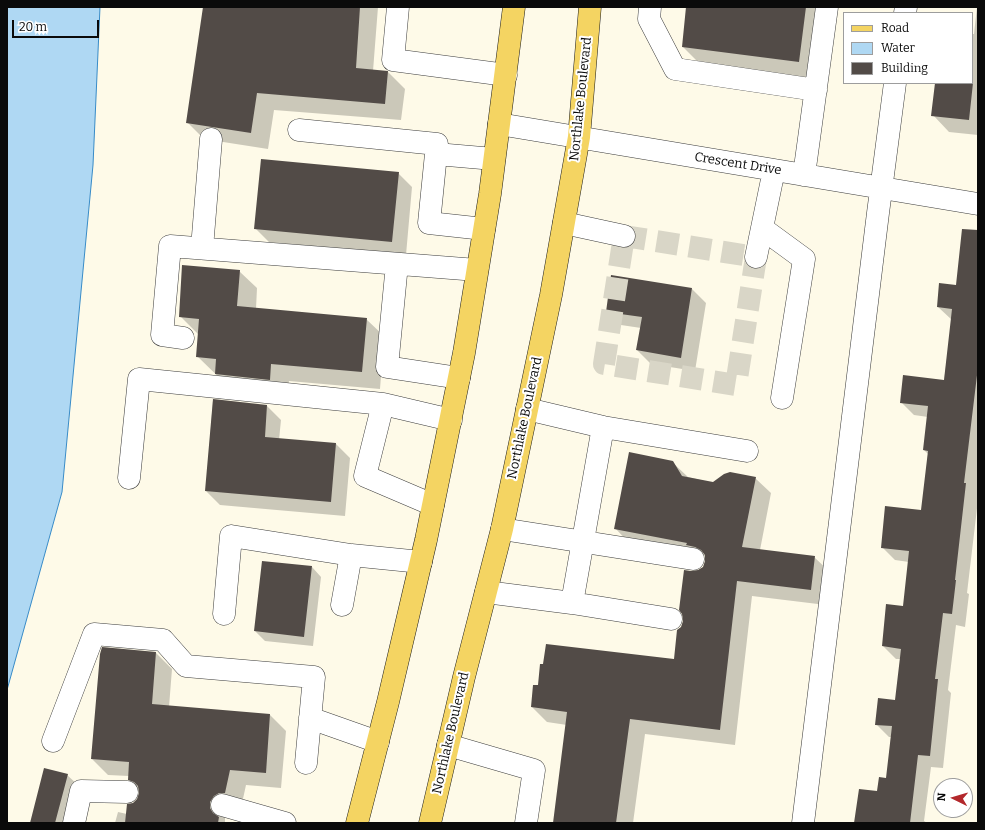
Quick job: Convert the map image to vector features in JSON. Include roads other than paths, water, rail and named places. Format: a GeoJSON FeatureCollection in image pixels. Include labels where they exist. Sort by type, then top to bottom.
{"type":"FeatureCollection","features":[{"type":"Feature","properties":{"kind":"main road"},"geometry":{"type":"LineString","coordinates":[[357,823],[421,562],[459,378],[484,229],[514,7]]}},
{"type":"Feature","properties":{"kind":"main road","name":"Northlake Boulevard"},"geometry":{"type":"LineString","coordinates":[[430,823],[502,529],[551,296],[579,137],[590,7]]}},
{"type":"Feature","properties":{"kind":"street"},"geometry":{"type":"LineString","coordinates":[[398,7],[393,60],[506,75]]}},
{"type":"Feature","properties":{"kind":"street"},"geometry":{"type":"LineString","coordinates":[[650,7],[649,19],[675,68],[816,90]]}},
{"type":"Feature","properties":{"kind":"street"},"geometry":{"type":"LineString","coordinates":[[804,175],[827,7]]}},
{"type":"Feature","properties":{"kind":"street"},"geometry":{"type":"LineString","coordinates":[[803,823],[881,188],[896,84]]}},
{"type":"Feature","properties":{"kind":"street","name":"Crescent Drive"},"geometry":{"type":"LineString","coordinates":[[499,124],[978,204]]}},
{"type":"Feature","properties":{"kind":"street"},"geometry":{"type":"LineString","coordinates":[[299,130],[437,144],[430,222],[484,229]]}},
{"type":"Feature","properties":{"kind":"street"},"geometry":{"type":"LineString","coordinates":[[202,248],[211,138]]}},
{"type":"Feature","properties":{"kind":"street"},"geometry":{"type":"LineString","coordinates":[[436,154],[494,159]]}},
{"type":"Feature","properties":{"kind":"street"},"geometry":{"type":"LineString","coordinates":[[756,257],[774,170]]}},
{"type":"Feature","properties":{"kind":"street"},"geometry":{"type":"LineString","coordinates":[[564,222],[624,236]]}},
{"type":"Feature","properties":{"kind":"street"},"geometry":{"type":"LineString","coordinates":[[763,229],[804,259],[782,398]]}},
{"type":"Feature","properties":{"kind":"street"},"geometry":{"type":"LineString","coordinates":[[183,338],[162,336],[170,246],[477,270]]}},
{"type":"Feature","properties":{"kind":"street"},"geometry":{"type":"LineString","coordinates":[[397,264],[387,367],[459,378]]}},
{"type":"Feature","properties":{"kind":"street"},"geometry":{"type":"LineString","coordinates":[[128,478],[139,379],[383,404],[450,420]]}},
{"type":"Feature","properties":{"kind":"street"},"geometry":{"type":"LineString","coordinates":[[383,404],[365,476],[433,505]]}},
{"type":"Feature","properties":{"kind":"street"},"geometry":{"type":"LineString","coordinates":[[527,409],[603,427],[747,451]]}},
{"type":"Feature","properties":{"kind":"street"},"geometry":{"type":"LineString","coordinates":[[572,603],[603,427]]}},
{"type":"Feature","properties":{"kind":"street"},"geometry":{"type":"LineString","coordinates":[[502,529],[693,559]]}},
{"type":"Feature","properties":{"kind":"street"},"geometry":{"type":"LineString","coordinates":[[224,614],[231,536],[351,555],[421,562]]}},
{"type":"Feature","properties":{"kind":"street"},"geometry":{"type":"LineString","coordinates":[[342,605],[351,555]]}},
{"type":"Feature","properties":{"kind":"street"},"geometry":{"type":"LineString","coordinates":[[486,592],[572,603],[671,619]]}},
{"type":"Feature","properties":{"kind":"street"},"geometry":{"type":"LineString","coordinates":[[53,741],[94,634],[163,640],[186,666],[314,677],[306,763]]}},
{"type":"Feature","properties":{"kind":"street"},"geometry":{"type":"LineString","coordinates":[[310,718],[378,742]]}},
{"type":"Feature","properties":{"kind":"street"},"geometry":{"type":"LineString","coordinates":[[448,745],[534,770],[526,823]]}},
{"type":"Feature","properties":{"kind":"street"},"geometry":{"type":"LineString","coordinates":[[74,823],[81,791],[127,792]]}},
{"type":"Feature","properties":{"kind":"street"},"geometry":{"type":"LineString","coordinates":[[222,806],[285,823]]}},
{"type":"Feature","properties":{"kind":"water"},"geometry":{"type":"Polygon","coordinates":[[[7,7],[100,7],[93,165],[62,492],[7,690],[7,7]]]}},
{"type":"Feature","properties":{"kind":"tunnel"},"geometry":{"type":"LineString","coordinates":[[624,236],[756,257],[736,385],[604,364],[624,236]]}}]}
